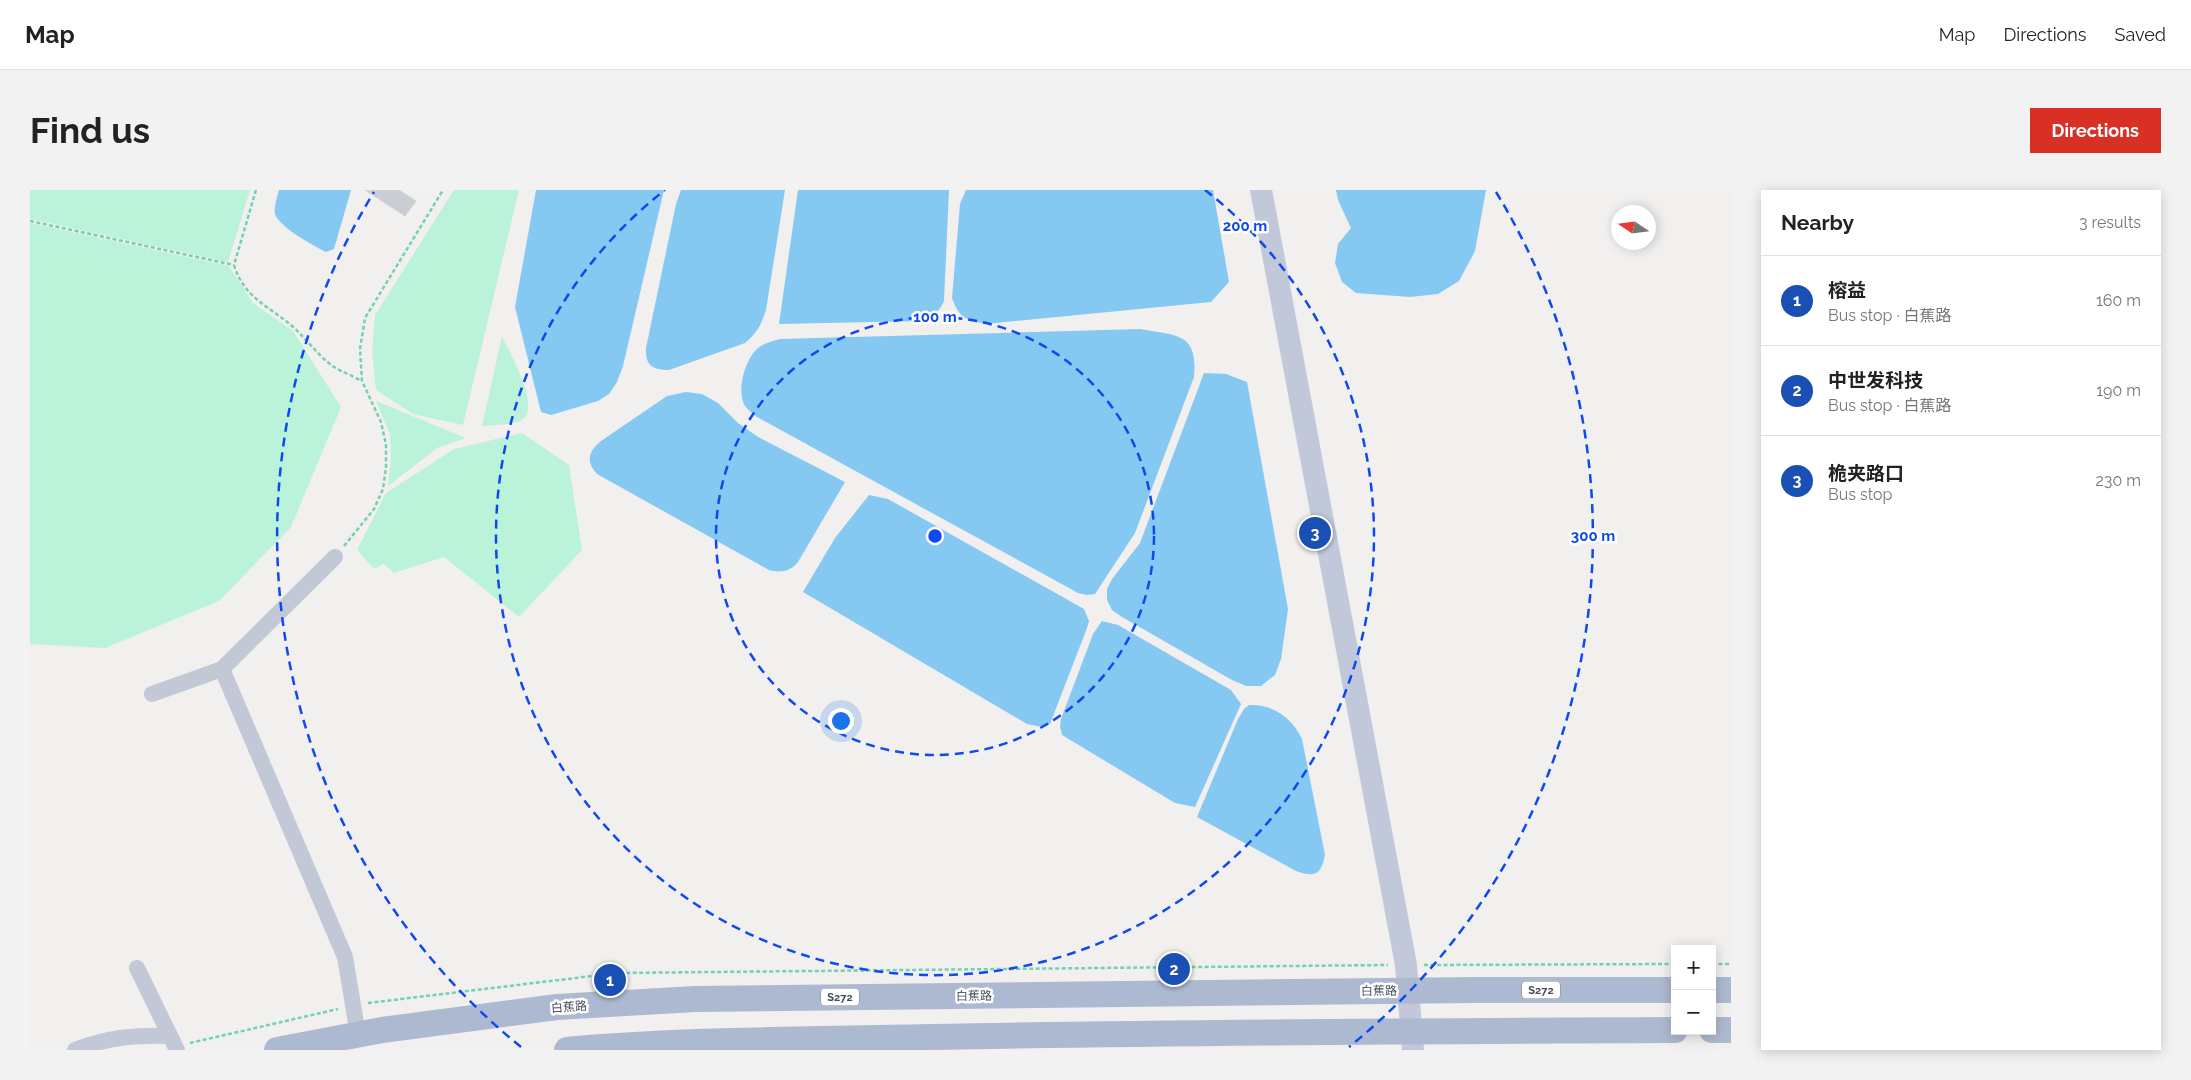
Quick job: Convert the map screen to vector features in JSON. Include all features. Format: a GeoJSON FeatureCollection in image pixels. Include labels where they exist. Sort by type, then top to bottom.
{"type":"FeatureCollection","features":[{"type":"Feature","properties":{"kind":"main road","name":"白蕉路"},"geometry":{"type":"LineString","coordinates":[[277,1050],[358,1035],[557,1007],[695,999],[1407,978],[1671,990]]}},
{"type":"Feature","properties":{"kind":"main road"},"geometry":{"type":"LineString","coordinates":[[1716,990],[1731,990]]}},
{"type":"Feature","properties":{"kind":"main road"},"geometry":{"type":"LineString","coordinates":[[567,1050],[628,1044],[935,1037],[1412,1041],[1671,1030]]}},
{"type":"Feature","properties":{"kind":"main road"},"geometry":{"type":"LineString","coordinates":[[1716,1030],[1731,1030]]}},
{"type":"Feature","properties":{"kind":"street"},"geometry":{"type":"LineString","coordinates":[[1261,190],[1407,978],[1412,1041]]}},
{"type":"Feature","properties":{"kind":"street"},"geometry":{"type":"LineString","coordinates":[[152,694],[222,669],[334,557]]}},
{"type":"Feature","properties":{"kind":"street"},"geometry":{"type":"LineString","coordinates":[[222,669],[345,957],[358,1035]]}},
{"type":"Feature","properties":{"kind":"street"},"geometry":{"type":"LineString","coordinates":[[137,968],[174,1043]]}},
{"type":"Feature","properties":{"kind":"street"},"geometry":{"type":"LineString","coordinates":[[74,1050],[94,1043],[133,1035],[174,1043]]}},
{"type":"Feature","properties":{"kind":"path"},"geometry":{"type":"LineString","coordinates":[[256,190],[234,265],[237,275],[252,295],[292,325],[322,357],[334,367],[362,381]]}},
{"type":"Feature","properties":{"kind":"path"},"geometry":{"type":"LineString","coordinates":[[334,557],[374,509],[383,489],[386,468],[386,445],[381,422],[362,381],[360,349],[365,318],[443,190]]}},
{"type":"Feature","properties":{"kind":"path"},"geometry":{"type":"LineString","coordinates":[[30,221],[234,265]]}},
{"type":"Feature","properties":{"kind":"path"},"geometry":{"type":"LineString","coordinates":[[1716,964],[1731,964]]}},
{"type":"Feature","properties":{"kind":"green space"},"geometry":{"type":"Polygon","coordinates":[[[30,190],[250,190],[228,262],[30,219],[30,190]]]}},
{"type":"Feature","properties":{"kind":"green space"},"geometry":{"type":"Polygon","coordinates":[[[454,190],[519,190],[463,425],[413,414],[376,390],[372,353],[375,315],[454,190]]]}},
{"type":"Feature","properties":{"kind":"green space"},"geometry":{"type":"Polygon","coordinates":[[[30,223],[229,266],[253,303],[293,331],[341,407],[291,527],[219,601],[105,648],[30,644],[30,223]]]}},
{"type":"Feature","properties":{"kind":"green space"},"geometry":{"type":"Polygon","coordinates":[[[502,336],[517,367],[527,394],[528,406],[526,415],[516,422],[482,426],[502,336]]]}},
{"type":"Feature","properties":{"kind":"green space"},"geometry":{"type":"Polygon","coordinates":[[[376,401],[466,438],[437,448],[388,486],[391,456],[390,434],[376,401]]]}},
{"type":"Feature","properties":{"kind":"green space"},"geometry":{"type":"Polygon","coordinates":[[[522,433],[569,465],[582,550],[519,617],[444,557],[394,573],[384,564],[374,569],[357,550],[386,493],[454,449],[522,433]]]}},
{"type":"Feature","properties":{"kind":"water"},"geometry":{"type":"Polygon","coordinates":[[[279,190],[351,190],[334,249],[326,252],[283,225],[275,214],[279,190]]]}},
{"type":"Feature","properties":{"kind":"water"},"geometry":{"type":"Polygon","coordinates":[[[536,190],[664,190],[623,366],[617,382],[609,394],[598,401],[551,415],[541,412],[515,307],[536,190]]]}},
{"type":"Feature","properties":{"kind":"water"},"geometry":{"type":"Polygon","coordinates":[[[681,190],[785,190],[766,310],[756,332],[745,343],[669,370],[663,370],[654,368],[648,362],[646,348],[676,204],[681,190]]]}},
{"type":"Feature","properties":{"kind":"water"},"geometry":{"type":"Polygon","coordinates":[[[798,190],[949,190],[944,301],[937,312],[919,321],[779,324],[798,190]]]}},
{"type":"Feature","properties":{"kind":"water"},"geometry":{"type":"Polygon","coordinates":[[[966,190],[1213,190],[1229,282],[1211,302],[986,324],[973,321],[964,317],[957,310],[952,298],[960,204],[966,190]]]}},
{"type":"Feature","properties":{"kind":"water"},"geometry":{"type":"Polygon","coordinates":[[[1336,190],[1486,190],[1475,251],[1459,281],[1438,294],[1410,297],[1356,293],[1342,282],[1335,263],[1338,244],[1351,228],[1338,200],[1336,190]]]}},
{"type":"Feature","properties":{"kind":"water"},"geometry":{"type":"Polygon","coordinates":[[[1140,329],[1174,335],[1188,344],[1194,362],[1194,377],[1135,533],[1095,594],[1078,593],[757,417],[745,406],[742,400],[743,376],[753,353],[760,346],[780,339],[1140,329]]]}},
{"type":"Feature","properties":{"kind":"water"},"geometry":{"type":"Polygon","coordinates":[[[1204,373],[1226,374],[1247,382],[1288,609],[1281,659],[1275,675],[1261,686],[1246,686],[1232,680],[1122,617],[1112,610],[1107,600],[1107,589],[1112,579],[1140,543],[1204,373]]]}},
{"type":"Feature","properties":{"kind":"water"},"geometry":{"type":"Polygon","coordinates":[[[686,392],[702,394],[718,403],[738,423],[758,437],[845,482],[798,562],[788,570],[769,570],[597,474],[593,469],[590,460],[591,452],[601,441],[667,396],[686,392]]]}},
{"type":"Feature","properties":{"kind":"water"},"geometry":{"type":"Polygon","coordinates":[[[869,495],[888,499],[1084,609],[1089,621],[1087,628],[1050,724],[1042,727],[1027,724],[803,592],[835,538],[869,495]]]}},
{"type":"Feature","properties":{"kind":"water"},"geometry":{"type":"Polygon","coordinates":[[[1102,621],[1118,625],[1231,690],[1241,704],[1195,807],[1175,803],[1062,735],[1061,719],[1093,634],[1102,621]]]}},
{"type":"Feature","properties":{"kind":"water"},"geometry":{"type":"Polygon","coordinates":[[[1249,705],[1266,707],[1281,714],[1293,725],[1302,739],[1325,855],[1322,866],[1316,873],[1308,874],[1296,871],[1197,817],[1238,719],[1249,705]]]}},
{"type":"Feature","properties":{"kind":"building"},"geometry":{"type":"Polygon","coordinates":[[[365,190],[399,190],[416,201],[405,216],[365,190]]]}},
{"type":"Feature","properties":{"kind":"place","name":"桅夹路口"},"geometry":{"type":"Point","coordinates":[1315,533]}},
{"type":"Feature","properties":{"kind":"place","name":"中世发科技"},"geometry":{"type":"Point","coordinates":[1174,969]}},
{"type":"Feature","properties":{"kind":"place","name":"榕益"},"geometry":{"type":"Point","coordinates":[610,980]}}]}
